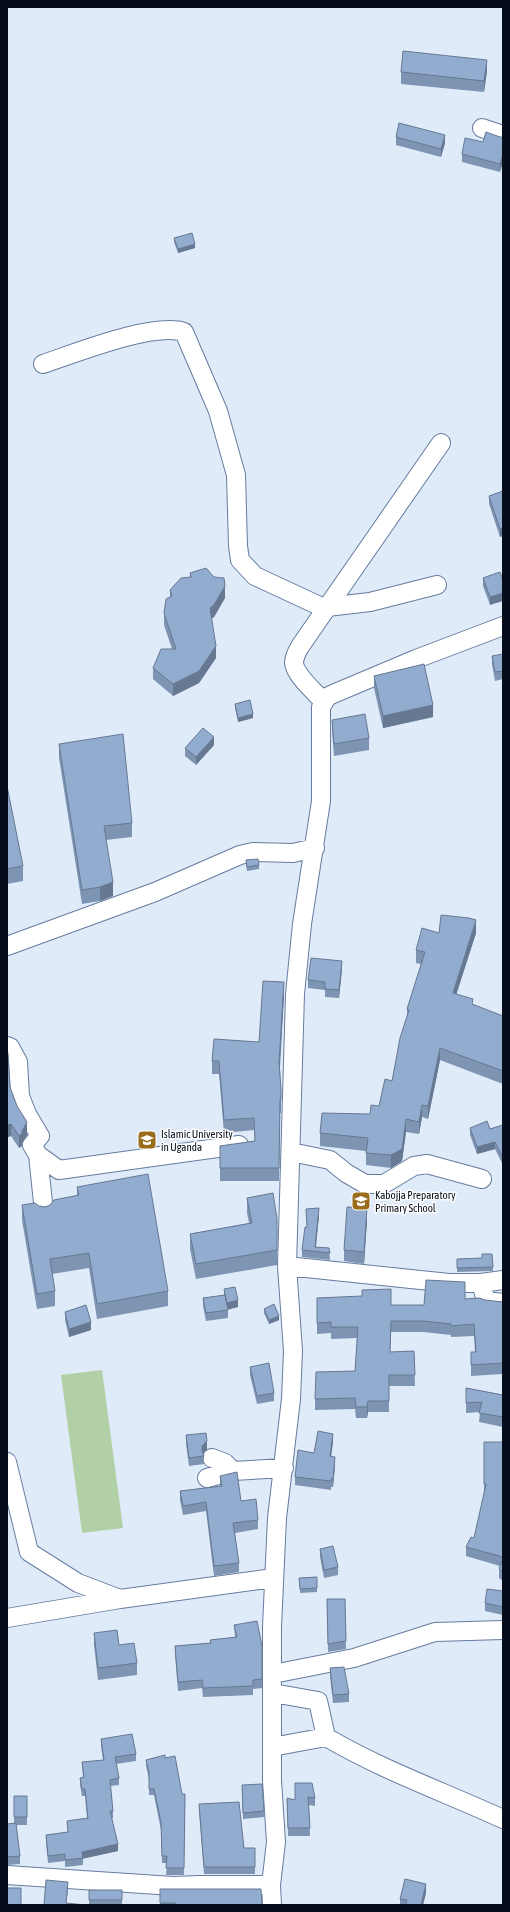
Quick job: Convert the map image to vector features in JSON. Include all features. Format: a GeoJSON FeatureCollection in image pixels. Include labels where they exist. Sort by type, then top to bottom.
{"type":"FeatureCollection","features":[{"type":"Feature","properties":{"kind":"street"},"geometry":{"type":"LineString","coordinates":[[482,128],[503,135]]}},
{"type":"Feature","properties":{"kind":"street"},"geometry":{"type":"LineString","coordinates":[[43,364],[149,330],[174,329],[184,332],[218,411],[236,475],[238,546],[240,560],[255,576],[327,608],[370,602],[437,585]]}},
{"type":"Feature","properties":{"kind":"street"},"geometry":{"type":"LineString","coordinates":[[323,701],[302,680],[294,664],[301,645],[442,443]]}},
{"type":"Feature","properties":{"kind":"street"},"geometry":{"type":"LineString","coordinates":[[272,1905],[271,1886],[276,1842],[272,1747],[273,1578],[277,1518],[291,1399],[293,1351],[287,1266],[295,994],[302,924],[315,848],[321,800],[322,769],[320,714],[323,701],[327,697],[368,679],[503,626]]}},
{"type":"Feature","properties":{"kind":"street"},"geometry":{"type":"LineString","coordinates":[[7,946],[155,892],[240,855],[254,852],[293,853],[315,848]]}},
{"type":"Feature","properties":{"kind":"street"},"geometry":{"type":"LineString","coordinates":[[7,1046],[10,1047],[18,1062],[20,1096],[26,1114],[40,1136],[32,1145],[38,1155],[44,1212]]}},
{"type":"Feature","properties":{"kind":"street"},"geometry":{"type":"LineString","coordinates":[[41,1177],[59,1170],[239,1145]]}},
{"type":"Feature","properties":{"kind":"street"},"geometry":{"type":"LineString","coordinates":[[290,1152],[330,1160],[346,1173],[365,1184],[384,1184],[414,1166],[427,1164],[482,1179]]}},
{"type":"Feature","properties":{"kind":"street"},"geometry":{"type":"LineString","coordinates":[[38,1155],[59,1170]]}},
{"type":"Feature","properties":{"kind":"street"},"geometry":{"type":"LineString","coordinates":[[287,1266],[449,1282],[481,1283],[503,1280]]}},
{"type":"Feature","properties":{"kind":"street"},"geometry":{"type":"LineString","coordinates":[[481,1283],[486,1301],[503,1303]]}},
{"type":"Feature","properties":{"kind":"street"},"geometry":{"type":"LineString","coordinates":[[212,1458],[225,1463],[233,1471]]}},
{"type":"Feature","properties":{"kind":"street"},"geometry":{"type":"LineString","coordinates":[[7,1462],[29,1552],[78,1583],[120,1599]]}},
{"type":"Feature","properties":{"kind":"street"},"geometry":{"type":"LineString","coordinates":[[207,1478],[233,1471],[284,1468]]}},
{"type":"Feature","properties":{"kind":"street"},"geometry":{"type":"LineString","coordinates":[[15,1618],[120,1599],[273,1578]]}},
{"type":"Feature","properties":{"kind":"street"},"geometry":{"type":"LineString","coordinates":[[273,1674],[354,1658],[435,1632],[503,1630]]}},
{"type":"Feature","properties":{"kind":"street"},"geometry":{"type":"LineString","coordinates":[[273,1693],[318,1701],[326,1737]]}},
{"type":"Feature","properties":{"kind":"street"},"geometry":{"type":"LineString","coordinates":[[272,1747],[326,1737],[352,1752],[392,1771],[503,1819]]}},
{"type":"Feature","properties":{"kind":"street"},"geometry":{"type":"LineString","coordinates":[[7,1876],[173,1886],[271,1886]]}},
{"type":"Feature","properties":{"kind":"green space"},"geometry":{"type":"Polygon","coordinates":[[[102,1370],[123,1528],[82,1533],[61,1375],[102,1370]]]}},
{"type":"Feature","properties":{"kind":"building"},"geometry":{"type":"Polygon","coordinates":[[[403,51],[487,60],[484,81],[401,72],[403,51]]]}},
{"type":"Feature","properties":{"kind":"building"},"geometry":{"type":"Polygon","coordinates":[[[399,123],[445,135],[441,149],[396,137],[399,123]]]}},
{"type":"Feature","properties":{"kind":"building"},"geometry":{"type":"Polygon","coordinates":[[[486,132],[503,137],[503,154],[500,164],[462,154],[465,138],[483,142],[486,132]]]}},
{"type":"Feature","properties":{"kind":"building"},"geometry":{"type":"Polygon","coordinates":[[[192,233],[195,244],[178,249],[174,238],[192,233]]]}},
{"type":"Feature","properties":{"kind":"building"},"geometry":{"type":"Polygon","coordinates":[[[503,491],[503,528],[500,529],[489,496],[503,491]]]}},
{"type":"Feature","properties":{"kind":"building"},"geometry":{"type":"Polygon","coordinates":[[[206,568],[214,577],[224,578],[225,586],[214,605],[210,608],[216,646],[199,671],[173,684],[153,668],[161,649],[176,649],[164,613],[166,599],[172,596],[170,590],[181,578],[191,577],[190,573],[206,568]]]}},
{"type":"Feature","properties":{"kind":"building"},"geometry":{"type":"Polygon","coordinates":[[[500,572],[503,580],[503,593],[490,597],[483,578],[500,572]]]}},
{"type":"Feature","properties":{"kind":"building"},"geometry":{"type":"Polygon","coordinates":[[[503,654],[503,671],[495,672],[492,656],[503,654]]]}},
{"type":"Feature","properties":{"kind":"building"},"geometry":{"type":"Polygon","coordinates":[[[424,664],[433,705],[383,716],[374,676],[424,664]]]}},
{"type":"Feature","properties":{"kind":"building"},"geometry":{"type":"Polygon","coordinates":[[[250,700],[253,714],[238,718],[235,704],[250,700]]]}},
{"type":"Feature","properties":{"kind":"building"},"geometry":{"type":"Polygon","coordinates":[[[365,714],[369,738],[334,744],[332,720],[365,714]]]}},
{"type":"Feature","properties":{"kind":"building"},"geometry":{"type":"Polygon","coordinates":[[[203,728],[214,737],[196,757],[185,748],[203,728]]]}},
{"type":"Feature","properties":{"kind":"building"},"geometry":{"type":"Polygon","coordinates":[[[123,734],[132,823],[104,826],[113,882],[100,887],[82,890],[59,744],[123,734]]]}},
{"type":"Feature","properties":{"kind":"building"},"geometry":{"type":"Polygon","coordinates":[[[7,786],[23,866],[7,869],[7,786]]]}},
{"type":"Feature","properties":{"kind":"building"},"geometry":{"type":"Polygon","coordinates":[[[258,859],[259,865],[247,867],[246,860],[258,859]]]}},
{"type":"Feature","properties":{"kind":"building"},"geometry":{"type":"Polygon","coordinates":[[[441,915],[476,920],[453,993],[473,999],[472,1004],[503,1016],[503,1071],[440,1048],[428,1106],[422,1105],[419,1122],[406,1119],[402,1149],[391,1155],[366,1153],[368,1138],[320,1133],[322,1113],[370,1114],[371,1105],[379,1106],[385,1079],[392,1081],[400,1038],[409,1010],[407,1009],[425,952],[416,950],[422,928],[439,933],[441,915]]]}},
{"type":"Feature","properties":{"kind":"building"},"geometry":{"type":"Polygon","coordinates":[[[311,958],[342,961],[339,990],[325,989],[325,982],[308,980],[311,958]]]}},
{"type":"Feature","properties":{"kind":"building"},"geometry":{"type":"Polygon","coordinates":[[[263,981],[284,982],[279,1063],[281,1100],[279,1168],[220,1168],[220,1146],[255,1141],[254,1118],[224,1120],[219,1061],[212,1061],[214,1039],[259,1042],[263,981]]]}},
{"type":"Feature","properties":{"kind":"building"},"geometry":{"type":"Polygon","coordinates":[[[7,1051],[10,1087],[17,1106],[27,1122],[22,1134],[19,1136],[11,1124],[8,1125],[7,1123],[7,1051]]]}},
{"type":"Feature","properties":{"kind":"building"},"geometry":{"type":"Polygon","coordinates":[[[487,1121],[490,1129],[503,1125],[503,1158],[495,1142],[477,1147],[470,1128],[487,1121]]]}},
{"type":"Feature","properties":{"kind":"building"},"geometry":{"type":"Polygon","coordinates":[[[148,1174],[168,1291],[97,1304],[89,1253],[50,1259],[55,1291],[37,1294],[22,1205],[35,1203],[39,1206],[45,1207],[50,1205],[54,1200],[79,1195],[77,1187],[148,1174]]]}},
{"type":"Feature","properties":{"kind":"building"},"geometry":{"type":"Polygon","coordinates":[[[273,1193],[277,1219],[277,1250],[196,1264],[190,1234],[252,1223],[247,1198],[273,1193]]]}},
{"type":"Feature","properties":{"kind":"building"},"geometry":{"type":"Polygon","coordinates":[[[347,1207],[367,1208],[364,1252],[344,1250],[347,1207]]]}},
{"type":"Feature","properties":{"kind":"building"},"geometry":{"type":"Polygon","coordinates":[[[319,1208],[315,1247],[329,1248],[330,1253],[302,1250],[305,1227],[307,1227],[306,1209],[319,1208]]]}},
{"type":"Feature","properties":{"kind":"building"},"geometry":{"type":"Polygon","coordinates":[[[482,1254],[492,1254],[493,1267],[457,1268],[457,1259],[482,1258],[482,1254]]]}},
{"type":"Feature","properties":{"kind":"building"},"geometry":{"type":"Polygon","coordinates":[[[426,1280],[465,1282],[465,1299],[479,1298],[503,1302],[503,1363],[471,1365],[471,1352],[476,1352],[474,1324],[451,1326],[451,1324],[423,1321],[391,1321],[390,1352],[414,1351],[415,1375],[389,1375],[389,1401],[368,1401],[367,1407],[356,1407],[355,1398],[315,1399],[316,1372],[355,1371],[358,1327],[331,1327],[331,1322],[317,1323],[317,1298],[362,1296],[362,1290],[391,1289],[391,1305],[424,1305],[426,1280]]]}},
{"type":"Feature","properties":{"kind":"building"},"geometry":{"type":"Polygon","coordinates":[[[235,1287],[238,1300],[227,1303],[224,1289],[235,1287]]]}},
{"type":"Feature","properties":{"kind":"building"},"geometry":{"type":"Polygon","coordinates":[[[225,1295],[228,1310],[206,1313],[203,1298],[225,1295]]]}},
{"type":"Feature","properties":{"kind":"building"},"geometry":{"type":"Polygon","coordinates":[[[274,1304],[279,1316],[269,1320],[264,1309],[274,1304]]]}},
{"type":"Feature","properties":{"kind":"building"},"geometry":{"type":"Polygon","coordinates":[[[86,1305],[91,1322],[69,1329],[65,1312],[86,1305]]]}},
{"type":"Feature","properties":{"kind":"building"},"geometry":{"type":"Polygon","coordinates":[[[269,1363],[274,1393],[257,1396],[250,1367],[269,1363]]]}},
{"type":"Feature","properties":{"kind":"building"},"geometry":{"type":"Polygon","coordinates":[[[466,1388],[503,1395],[503,1417],[479,1413],[482,1402],[466,1403],[466,1388]]]}},
{"type":"Feature","properties":{"kind":"building"},"geometry":{"type":"Polygon","coordinates":[[[318,1431],[333,1434],[330,1456],[335,1457],[333,1479],[331,1479],[331,1481],[295,1477],[298,1450],[314,1453],[318,1431]]]}},
{"type":"Feature","properties":{"kind":"building"},"geometry":{"type":"Polygon","coordinates":[[[206,1433],[207,1441],[202,1446],[204,1456],[189,1458],[186,1435],[206,1433]]]}},
{"type":"Feature","properties":{"kind":"building"},"geometry":{"type":"Polygon","coordinates":[[[484,1442],[503,1442],[503,1557],[466,1547],[471,1537],[474,1538],[486,1484],[484,1484],[484,1442]]]}},
{"type":"Feature","properties":{"kind":"building"},"geometry":{"type":"Polygon","coordinates":[[[237,1472],[241,1501],[256,1499],[258,1520],[233,1523],[239,1563],[214,1566],[206,1502],[183,1506],[180,1491],[222,1486],[220,1476],[237,1472]]]}},
{"type":"Feature","properties":{"kind":"building"},"geometry":{"type":"Polygon","coordinates":[[[333,1546],[338,1567],[324,1570],[320,1549],[333,1546]]]}},
{"type":"Feature","properties":{"kind":"building"},"geometry":{"type":"Polygon","coordinates":[[[503,1560],[503,1572],[499,1568],[503,1560]]]}},
{"type":"Feature","properties":{"kind":"building"},"geometry":{"type":"Polygon","coordinates":[[[317,1577],[317,1588],[300,1589],[299,1578],[317,1577]]]}},
{"type":"Feature","properties":{"kind":"building"},"geometry":{"type":"Polygon","coordinates":[[[487,1589],[503,1591],[503,1607],[485,1603],[487,1589]]]}},
{"type":"Feature","properties":{"kind":"building"},"geometry":{"type":"Polygon","coordinates":[[[327,1599],[345,1599],[346,1641],[328,1644],[327,1599]]]}},
{"type":"Feature","properties":{"kind":"building"},"geometry":{"type":"Polygon","coordinates":[[[257,1621],[262,1646],[262,1679],[253,1680],[253,1686],[203,1688],[202,1680],[178,1682],[175,1646],[211,1643],[210,1640],[237,1637],[234,1625],[257,1621]]]}},
{"type":"Feature","properties":{"kind":"building"},"geometry":{"type":"Polygon","coordinates":[[[117,1630],[119,1645],[134,1643],[137,1663],[98,1668],[94,1633],[117,1630]]]}},
{"type":"Feature","properties":{"kind":"building"},"geometry":{"type":"Polygon","coordinates":[[[344,1667],[349,1694],[333,1695],[330,1668],[344,1667]]]}},
{"type":"Feature","properties":{"kind":"building"},"geometry":{"type":"Polygon","coordinates":[[[132,1734],[136,1754],[115,1757],[119,1778],[110,1780],[113,1811],[110,1811],[118,1844],[82,1852],[83,1858],[65,1860],[65,1854],[48,1856],[46,1835],[68,1832],[67,1821],[88,1818],[85,1789],[82,1789],[80,1778],[84,1777],[82,1762],[104,1760],[101,1739],[132,1734]]]}},
{"type":"Feature","properties":{"kind":"building"},"geometry":{"type":"Polygon","coordinates":[[[165,1755],[165,1758],[175,1756],[182,1794],[185,1794],[184,1868],[166,1868],[167,1856],[162,1856],[161,1823],[154,1789],[149,1789],[149,1772],[146,1760],[165,1755]]]}},
{"type":"Feature","properties":{"kind":"building"},"geometry":{"type":"Polygon","coordinates":[[[295,1783],[312,1783],[315,1798],[308,1797],[310,1828],[288,1828],[287,1798],[295,1800],[295,1783]]]}},
{"type":"Feature","properties":{"kind":"building"},"geometry":{"type":"Polygon","coordinates":[[[262,1784],[264,1811],[243,1813],[242,1785],[262,1784]]]}},
{"type":"Feature","properties":{"kind":"building"},"geometry":{"type":"Polygon","coordinates":[[[14,1796],[27,1796],[27,1817],[14,1817],[14,1796]]]}},
{"type":"Feature","properties":{"kind":"building"},"geometry":{"type":"Polygon","coordinates":[[[239,1802],[244,1848],[255,1848],[255,1867],[204,1867],[199,1804],[239,1802]]]}},
{"type":"Feature","properties":{"kind":"building"},"geometry":{"type":"Polygon","coordinates":[[[16,1823],[20,1856],[7,1857],[7,1824],[16,1823]]]}},
{"type":"Feature","properties":{"kind":"building"},"geometry":{"type":"Polygon","coordinates":[[[405,1879],[426,1884],[421,1905],[406,1905],[407,1900],[400,1899],[405,1879]]]}},
{"type":"Feature","properties":{"kind":"building"},"geometry":{"type":"Polygon","coordinates":[[[46,1880],[68,1882],[66,1903],[85,1905],[44,1905],[46,1880]]]}},
{"type":"Feature","properties":{"kind":"building"},"geometry":{"type":"Polygon","coordinates":[[[7,1888],[21,1888],[21,1905],[7,1905],[7,1888]]]}},
{"type":"Feature","properties":{"kind":"building"},"geometry":{"type":"Polygon","coordinates":[[[160,1889],[261,1889],[262,1905],[176,1905],[176,1903],[160,1903],[160,1889]]]}},
{"type":"Feature","properties":{"kind":"building"},"geometry":{"type":"Polygon","coordinates":[[[89,1890],[122,1890],[122,1900],[89,1900],[89,1890]]]}},
{"type":"Feature","properties":{"kind":"place","name":"Islamic University in Uganda"},"geometry":{"type":"Point","coordinates":[147,1140]}},
{"type":"Feature","properties":{"kind":"place","name":"Kabojja Preparatory Primary School"},"geometry":{"type":"Point","coordinates":[361,1201]}}]}
